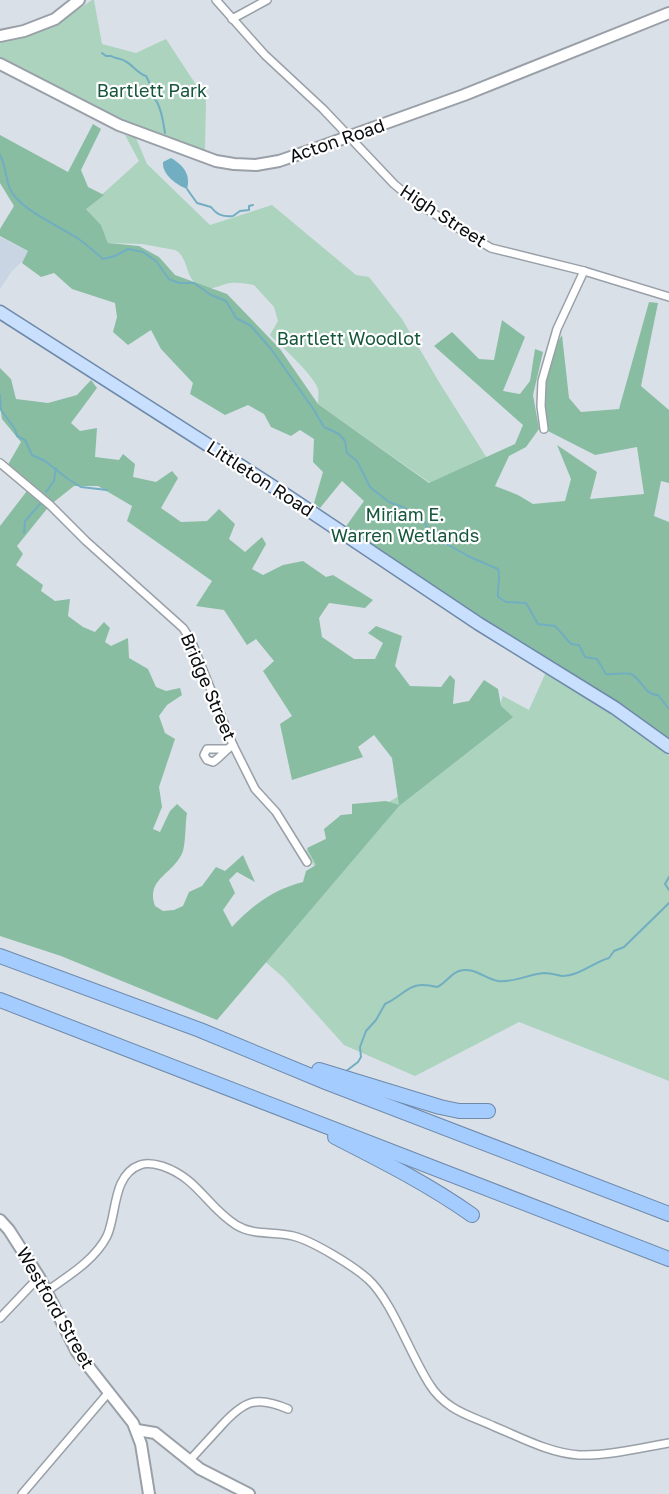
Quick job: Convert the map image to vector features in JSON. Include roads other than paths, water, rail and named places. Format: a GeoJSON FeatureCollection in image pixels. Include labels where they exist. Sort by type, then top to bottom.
{"type":"FeatureCollection","features":[{"type":"Feature","properties":{"kind":"highway"},"geometry":{"type":"LineString","coordinates":[[0,956],[222,1039],[328,1083],[669,1214]]}},
{"type":"Feature","properties":{"kind":"highway"},"geometry":{"type":"LineString","coordinates":[[0,1000],[669,1259]]}},
{"type":"Feature","properties":{"kind":"highway"},"geometry":{"type":"LineString","coordinates":[[222,1039],[331,1075],[440,1107],[459,1111],[488,1111]]}},
{"type":"Feature","properties":{"kind":"highway"},"geometry":{"type":"LineString","coordinates":[[272,1104],[396,1167],[472,1215]]}},
{"type":"Feature","properties":{"kind":"main road"},"geometry":{"type":"LineString","coordinates":[[2,37],[55,19],[79,0]]}},
{"type":"Feature","properties":{"kind":"main road","name":"Acton Road"},"geometry":{"type":"LineString","coordinates":[[2,64],[119,125],[216,161],[256,165],[279,161],[544,65],[669,13]]}},
{"type":"Feature","properties":{"kind":"main road","name":"Littleton Road"},"geometry":{"type":"LineString","coordinates":[[0,312],[283,493],[479,624],[623,714],[669,747]]}},
{"type":"Feature","properties":{"kind":"main road","name":"Westford Street"},"geometry":{"type":"LineString","coordinates":[[0,1220],[39,1277],[77,1352],[137,1430],[149,1494]]}},
{"type":"Feature","properties":{"kind":"main road"},"geometry":{"type":"LineString","coordinates":[[137,1430],[158,1434],[189,1461],[249,1494]]}},
{"type":"Feature","properties":{"kind":"street","name":"High Street"},"geometry":{"type":"LineString","coordinates":[[216,0],[265,55],[323,109],[394,184],[418,204],[491,248],[584,271],[669,297]]}},
{"type":"Feature","properties":{"kind":"street"},"geometry":{"type":"LineString","coordinates":[[232,19],[267,0]]}},
{"type":"Feature","properties":{"kind":"street"},"geometry":{"type":"LineString","coordinates":[[544,429],[542,381],[557,329],[584,271]]}},
{"type":"Feature","properties":{"kind":"street","name":"Bridge Street"},"geometry":{"type":"LineString","coordinates":[[0,463],[50,504],[86,541],[183,628],[192,640],[230,747],[255,789],[276,812],[307,862]]}},
{"type":"Feature","properties":{"kind":"street"},"geometry":{"type":"LineString","coordinates":[[47,1291],[90,1258],[100,1247],[110,1228],[117,1196],[130,1172],[142,1164],[156,1164],[184,1177],[197,1187],[219,1211],[241,1228],[251,1232],[298,1237],[358,1271],[380,1293],[430,1386],[442,1400],[457,1410],[542,1446],[566,1453],[591,1455],[669,1443]]}},
{"type":"Feature","properties":{"kind":"street"},"geometry":{"type":"LineString","coordinates":[[0,1318],[39,1277]]}},
{"type":"Feature","properties":{"kind":"street"},"geometry":{"type":"LineString","coordinates":[[22,1494],[109,1392]]}},
{"type":"Feature","properties":{"kind":"street"},"geometry":{"type":"LineString","coordinates":[[189,1461],[244,1404],[263,1402],[288,1409]]}},
{"type":"Feature","properties":{"kind":"water"},"geometry":{"type":"Polygon","coordinates":[[[171,158],[185,170],[188,179],[187,189],[175,182],[165,171],[163,162],[171,158]]]}},
{"type":"Feature","properties":{"kind":"waterway"},"geometry":{"type":"LineString","coordinates":[[102,53],[125,61],[146,76],[151,86],[150,94],[160,109],[165,133]]}},
{"type":"Feature","properties":{"kind":"waterway"},"geometry":{"type":"LineString","coordinates":[[0,155],[10,188],[16,198],[36,214],[74,236],[103,259],[128,249],[143,252],[156,261],[169,279],[179,283],[194,283],[211,295],[226,301],[236,318],[251,326],[271,349],[324,427],[339,434],[345,441],[347,453],[357,461],[370,487],[389,502],[403,507],[424,521],[431,535],[470,557],[498,569],[498,597],[506,602],[526,603],[538,624],[555,626],[571,644],[579,645],[585,657],[597,659],[606,674],[628,673],[635,676],[646,690],[658,695],[669,709]]}},
{"type":"Feature","properties":{"kind":"waterway"},"geometry":{"type":"LineString","coordinates":[[187,189],[197,203],[211,207],[223,216],[233,216],[240,211],[249,210],[249,206],[253,205]]}},
{"type":"Feature","properties":{"kind":"waterway"},"geometry":{"type":"LineString","coordinates":[[0,395],[1,410],[15,429],[17,436],[25,440],[32,455],[45,461],[81,487],[107,490]]}},
{"type":"Feature","properties":{"kind":"waterway"},"geometry":{"type":"LineString","coordinates":[[46,492],[54,481],[56,468]]}},
{"type":"Feature","properties":{"kind":"waterway"},"geometry":{"type":"LineString","coordinates":[[24,533],[25,521],[40,504]]}},
{"type":"Feature","properties":{"kind":"waterway"},"geometry":{"type":"LineString","coordinates":[[669,877],[665,884],[669,890]]}},
{"type":"Feature","properties":{"kind":"waterway"},"geometry":{"type":"LineString","coordinates":[[345,1072],[361,1057],[360,1047],[366,1031],[376,1020],[385,1004],[414,986],[437,987],[456,972],[464,970],[475,971],[498,981],[516,980],[544,973],[568,976],[609,958],[614,951],[624,947],[669,903]]}},
{"type":"Feature","properties":{"kind":"park label","name":"Bartlett Park"},"geometry":{"type":"Point","coordinates":[152,91]}},
{"type":"Feature","properties":{"kind":"park label","name":"Bartlett Woodlot"},"geometry":{"type":"Point","coordinates":[349,339]}},
{"type":"Feature","properties":{"kind":"park label","name":"Miriam E. Warren Wetlands"},"geometry":{"type":"Point","coordinates":[405,525]}}]}
